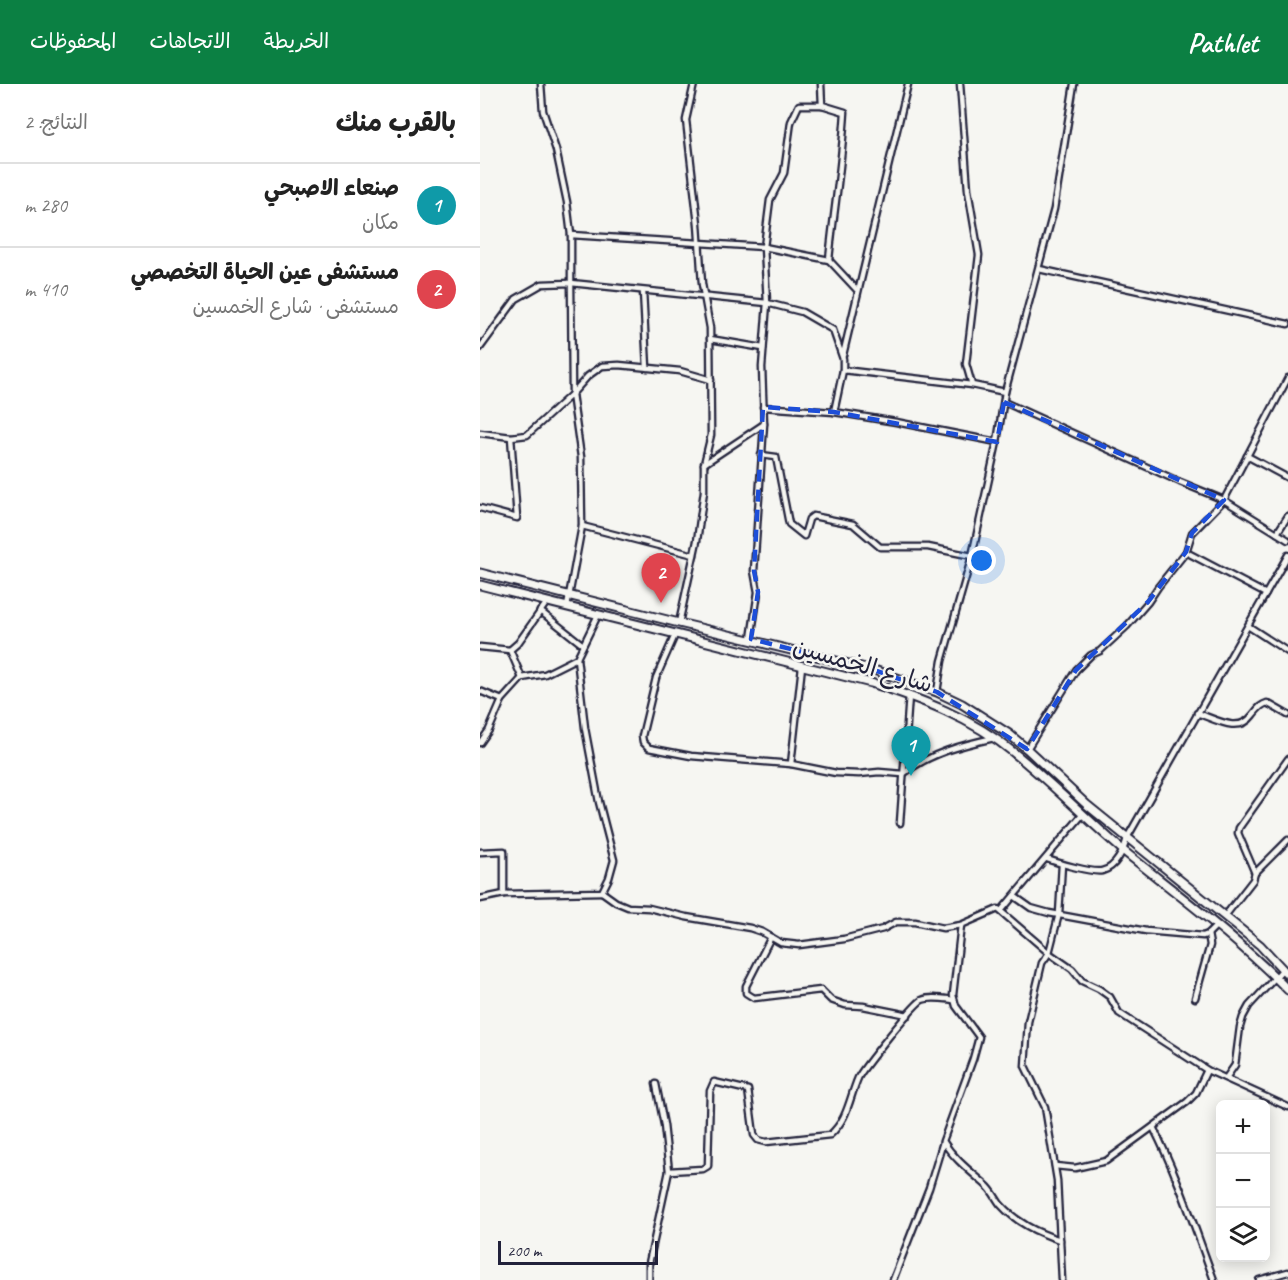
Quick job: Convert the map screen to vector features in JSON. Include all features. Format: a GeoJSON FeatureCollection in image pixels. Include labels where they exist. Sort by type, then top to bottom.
{"type":"FeatureCollection","features":[{"type":"Feature","properties":{"kind":"main road","name":"شارع الخمسين"},"geometry":{"type":"LineString","coordinates":[[480,573],[874,670],[937,692],[962,704],[1028,749],[1087,806],[1260,945],[1285,972]]}},
{"type":"Feature","properties":{"kind":"main road","name":"شارع الخمسين"},"geometry":{"type":"LineString","coordinates":[[480,585],[871,683],[909,695],[955,715],[1013,751],[1124,850],[1252,954],[1288,990]]}},
{"type":"Feature","properties":{"kind":"main road"},"geometry":{"type":"LineString","coordinates":[[721,647],[723,634]]}},
{"type":"Feature","properties":{"kind":"main road"},"geometry":{"type":"LineString","coordinates":[[955,715],[962,704]]}},
{"type":"Feature","properties":{"kind":"main road"},"geometry":{"type":"LineString","coordinates":[[1208,917],[1214,908]]}},
{"type":"Feature","properties":{"kind":"street"},"geometry":{"type":"LineString","coordinates":[[541,84],[543,111],[556,150],[571,235],[572,394],[581,458],[582,526],[567,607]]}},
{"type":"Feature","properties":{"kind":"street"},"geometry":{"type":"LineString","coordinates":[[679,623],[694,555],[704,491],[704,464],[711,435],[710,328],[704,296],[686,120],[694,84]]}},
{"type":"Feature","properties":{"kind":"street"},"geometry":{"type":"LineString","coordinates":[[821,84],[822,105]]}},
{"type":"Feature","properties":{"kind":"street"},"geometry":{"type":"LineString","coordinates":[[842,357],[908,84]]}},
{"type":"Feature","properties":{"kind":"street"},"geometry":{"type":"LineString","coordinates":[[960,84],[968,190],[979,255],[966,364],[972,385]]}},
{"type":"Feature","properties":{"kind":"street"},"geometry":{"type":"LineString","coordinates":[[937,692],[942,661],[972,556],[997,442],[1005,392],[1054,209],[1074,84]]}},
{"type":"Feature","properties":{"kind":"street"},"geometry":{"type":"LineString","coordinates":[[751,639],[758,592],[754,571],[764,424],[762,367],[767,303],[764,247],[770,200],[784,173],[791,122],[799,105],[822,105],[845,112],[842,166],[834,207],[829,260]]}},
{"type":"Feature","properties":{"kind":"street"},"geometry":{"type":"LineString","coordinates":[[571,235],[764,247],[829,260],[857,290]]}},
{"type":"Feature","properties":{"kind":"street"},"geometry":{"type":"LineString","coordinates":[[1039,269],[1288,324]]}},
{"type":"Feature","properties":{"kind":"street"},"geometry":{"type":"LineString","coordinates":[[480,348],[516,299],[543,284],[571,283],[767,303],[801,312],[833,330],[842,357],[843,370],[834,412]]}},
{"type":"Feature","properties":{"kind":"street"},"geometry":{"type":"LineString","coordinates":[[643,291],[646,368]]}},
{"type":"Feature","properties":{"kind":"street"},"geometry":{"type":"LineString","coordinates":[[710,339],[763,348]]}},
{"type":"Feature","properties":{"kind":"street"},"geometry":{"type":"LineString","coordinates":[[480,433],[511,437],[527,435],[572,394],[588,376],[602,366],[618,365],[680,371],[711,380]]}},
{"type":"Feature","properties":{"kind":"street"},"geometry":{"type":"LineString","coordinates":[[843,370],[972,385],[1005,392]]}},
{"type":"Feature","properties":{"kind":"street"},"geometry":{"type":"LineString","coordinates":[[1028,749],[1076,670],[1127,626],[1148,602],[1186,552],[1192,533],[1224,500],[1288,378]]}},
{"type":"Feature","properties":{"kind":"street"},"geometry":{"type":"LineString","coordinates":[[1004,402],[1224,500],[1288,540]]}},
{"type":"Feature","properties":{"kind":"street"},"geometry":{"type":"LineString","coordinates":[[763,407],[834,412],[997,442]]}},
{"type":"Feature","properties":{"kind":"street"},"geometry":{"type":"LineString","coordinates":[[704,464],[764,424]]}},
{"type":"Feature","properties":{"kind":"street"},"geometry":{"type":"LineString","coordinates":[[480,508],[517,518],[511,437]]}},
{"type":"Feature","properties":{"kind":"street"},"geometry":{"type":"LineString","coordinates":[[761,455],[776,457],[789,524],[804,536],[809,519],[813,516],[853,524],[880,547],[928,547],[972,556]]}},
{"type":"Feature","properties":{"kind":"street"},"geometry":{"type":"LineString","coordinates":[[1247,456],[1288,478]]}},
{"type":"Feature","properties":{"kind":"street"},"geometry":{"type":"LineString","coordinates":[[1277,533],[1288,516]]}},
{"type":"Feature","properties":{"kind":"street"},"geometry":{"type":"LineString","coordinates":[[582,526],[694,555]]}},
{"type":"Feature","properties":{"kind":"street"},"geometry":{"type":"LineString","coordinates":[[1186,552],[1266,594]]}},
{"type":"Feature","properties":{"kind":"street"},"geometry":{"type":"LineString","coordinates":[[1047,859],[1101,872],[1111,867],[1124,850],[1127,838],[1288,555]]}},
{"type":"Feature","properties":{"kind":"street"},"geometry":{"type":"LineString","coordinates":[[480,646],[510,650],[518,643],[547,602]]}},
{"type":"Feature","properties":{"kind":"street"},"geometry":{"type":"LineString","coordinates":[[540,611],[583,645]]}},
{"type":"Feature","properties":{"kind":"street"},"geometry":{"type":"LineString","coordinates":[[598,615],[577,658],[585,728],[599,802],[614,860],[602,892]]}},
{"type":"Feature","properties":{"kind":"street"},"geometry":{"type":"LineString","coordinates":[[1248,626],[1288,652]]}},
{"type":"Feature","properties":{"kind":"street"},"geometry":{"type":"LineString","coordinates":[[675,635],[656,678],[642,736],[643,742],[649,748],[691,756],[791,764],[836,773],[903,774],[916,764],[939,753],[994,738]]}},
{"type":"Feature","properties":{"kind":"street"},"geometry":{"type":"LineString","coordinates":[[510,650],[522,678]]}},
{"type":"Feature","properties":{"kind":"street"},"geometry":{"type":"LineString","coordinates":[[480,743],[489,730],[502,700],[522,678],[545,674],[577,658]]}},
{"type":"Feature","properties":{"kind":"street"},"geometry":{"type":"LineString","coordinates":[[791,764],[802,666]]}},
{"type":"Feature","properties":{"kind":"street"},"geometry":{"type":"LineString","coordinates":[[480,691],[502,700]]}},
{"type":"Feature","properties":{"kind":"street"},"geometry":{"type":"LineString","coordinates":[[900,823],[909,695]]}},
{"type":"Feature","properties":{"kind":"street"},"geometry":{"type":"LineString","coordinates":[[1197,713],[1233,725],[1242,724],[1248,721],[1262,704],[1267,703],[1288,715]]}},
{"type":"Feature","properties":{"kind":"street"},"geometry":{"type":"LineString","coordinates":[[1255,873],[1238,833],[1239,828],[1288,759]]}},
{"type":"Feature","properties":{"kind":"street"},"geometry":{"type":"LineString","coordinates":[[1001,911],[1083,814]]}},
{"type":"Feature","properties":{"kind":"street"},"geometry":{"type":"LineString","coordinates":[[1225,916],[1253,880],[1255,873],[1288,840]]}},
{"type":"Feature","properties":{"kind":"street"},"geometry":{"type":"LineString","coordinates":[[480,852],[504,851],[504,894]]}},
{"type":"Feature","properties":{"kind":"street"},"geometry":{"type":"LineString","coordinates":[[1062,864],[1059,914],[1049,953],[1042,963],[1028,1022],[1025,1066],[1045,1107],[1055,1166],[1062,1280]]}},
{"type":"Feature","properties":{"kind":"street"},"geometry":{"type":"LineString","coordinates":[[480,899],[504,894],[602,892],[628,907],[650,908],[750,928],[781,943],[800,945],[844,939],[883,929],[896,922],[915,922],[943,928],[961,925],[998,909],[1049,953],[1072,969],[1082,981],[1110,997],[1119,1013],[1208,1070],[1286,1106],[1288,1099]]}},
{"type":"Feature","properties":{"kind":"street"},"geometry":{"type":"LineString","coordinates":[[1014,896],[1031,908],[1146,931],[1203,936],[1217,925]]}},
{"type":"Feature","properties":{"kind":"street"},"geometry":{"type":"LineString","coordinates":[[893,1280],[929,1188],[943,1141],[974,1059],[979,1037],[956,1006],[953,995],[961,925]]}},
{"type":"Feature","properties":{"kind":"street"},"geometry":{"type":"LineString","coordinates":[[1195,998],[1210,945],[1208,934]]}},
{"type":"Feature","properties":{"kind":"street"},"geometry":{"type":"LineString","coordinates":[[771,937],[746,986],[746,993],[754,998],[821,990],[831,1000],[845,1005],[863,1006],[908,1015]]}},
{"type":"Feature","properties":{"kind":"street"},"geometry":{"type":"LineString","coordinates":[[1226,1078],[1235,1065],[1240,1027],[1249,1006],[1275,977],[1285,972]]}},
{"type":"Feature","properties":{"kind":"street"},"geometry":{"type":"LineString","coordinates":[[669,1171],[703,1169],[708,1166],[710,1091],[714,1082],[748,1090],[754,1135],[758,1140],[766,1142],[830,1135],[837,1129],[850,1104],[859,1075],[908,1015],[922,1000],[936,998],[954,1000]]}},
{"type":"Feature","properties":{"kind":"street"},"geometry":{"type":"LineString","coordinates":[[1055,1166],[1075,1168],[1106,1161],[1177,1111],[1196,1094],[1208,1070]]}},
{"type":"Feature","properties":{"kind":"street"},"geometry":{"type":"LineString","coordinates":[[649,1280],[649,1263],[669,1171],[664,1125],[656,1084]]}},
{"type":"Feature","properties":{"kind":"street"},"geometry":{"type":"LineString","coordinates":[[1153,1127],[1165,1150],[1214,1280]]}},
{"type":"Feature","properties":{"kind":"street"},"geometry":{"type":"LineString","coordinates":[[943,1141],[951,1154],[989,1187],[1017,1221],[1036,1233],[1060,1240]]}},
{"type":"Feature","properties":{"kind":"street"},"geometry":{"type":"LineString","coordinates":[[1259,1280],[1288,1272]]}},
{"type":"Feature","properties":{"kind":"highlighted area"},"geometry":{"type":"Polygon","coordinates":[[[1004,402],[1224,500],[1192,533],[1186,552],[1148,602],[1076,670],[1027,749],[937,692],[874,670],[751,639],[758,592],[754,571],[763,407],[834,412],[997,442],[1004,402]]]}},
{"type":"Feature","properties":{"kind":"place","name":"مستشفى عين الحياة التخصصي"},"geometry":{"type":"Point","coordinates":[661,603]}},
{"type":"Feature","properties":{"kind":"place","name":"صنعاء الاصبحي"},"geometry":{"type":"Point","coordinates":[911,776]}}]}
